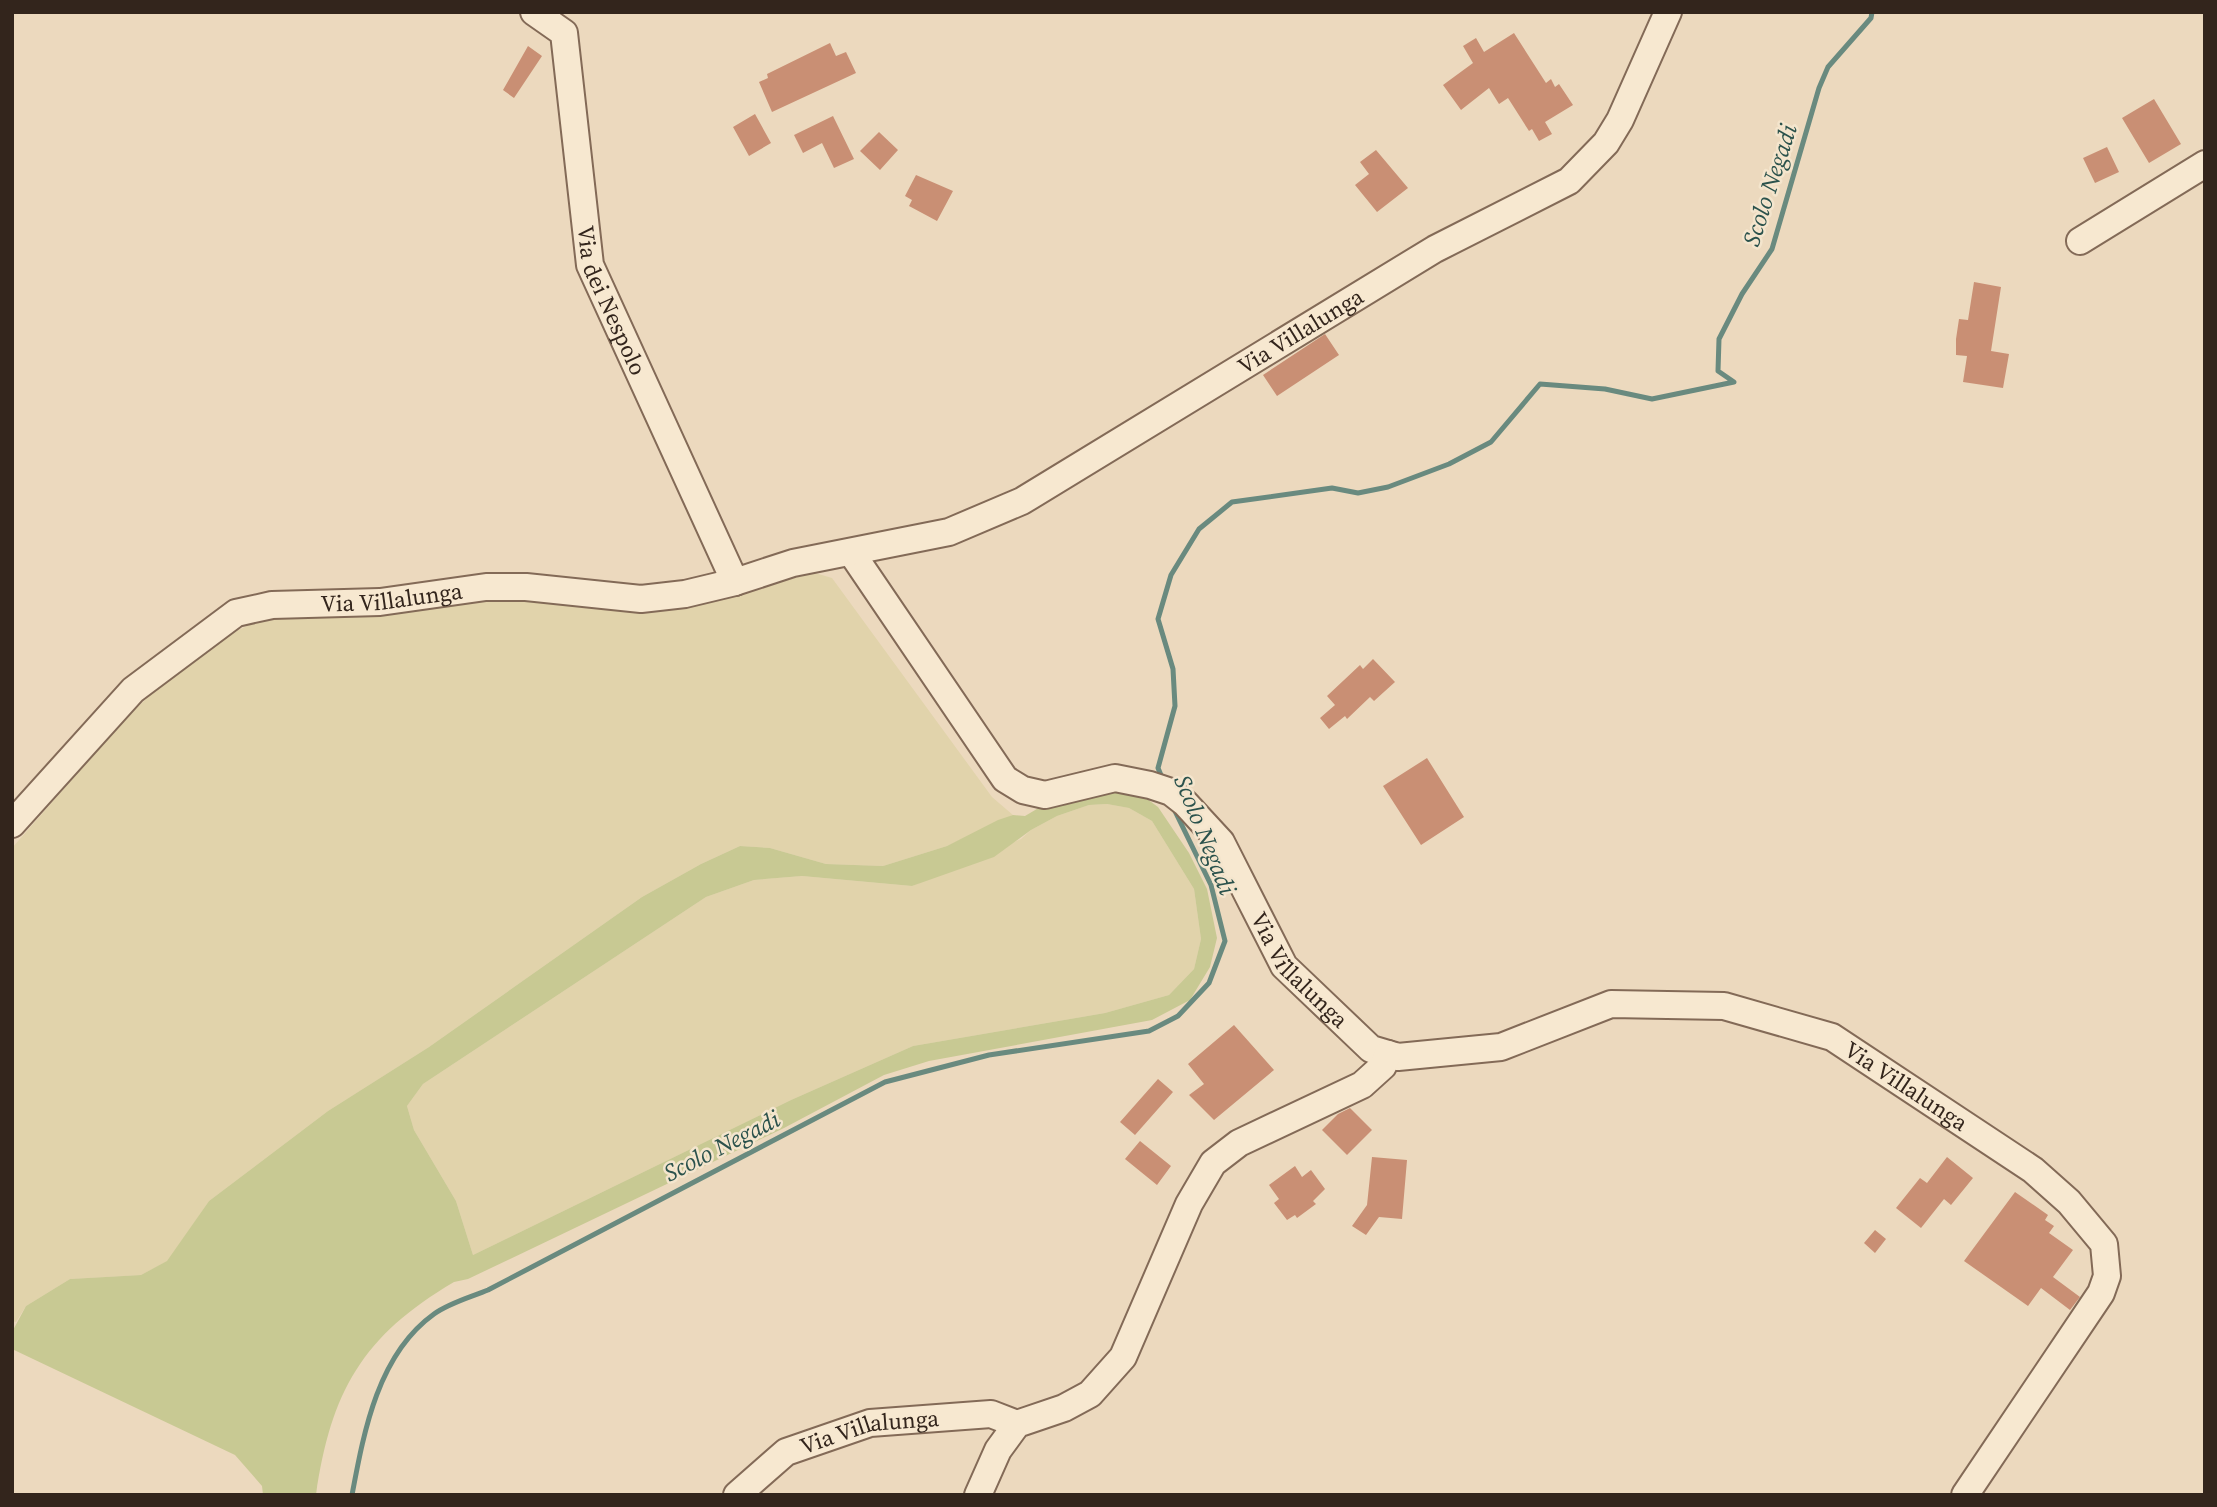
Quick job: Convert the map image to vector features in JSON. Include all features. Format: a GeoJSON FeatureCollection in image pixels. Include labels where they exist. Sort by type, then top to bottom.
{"type":"FeatureCollection","features":[{"type":"Feature","properties":{"kind":"street","name":"Via dei Nespolo"},"geometry":{"type":"LineString","coordinates":[[534,12],[564,33],[590,265],[734,582]]}},
{"type":"Feature","properties":{"kind":"street","name":"Via Villalunga"},"geometry":{"type":"LineString","coordinates":[[12,824],[133,690],[236,613],[272,605],[380,602],[486,587],[526,587],[641,599],[685,594],[793,563],[949,532],[1022,501],[1435,249],[1569,181],[1606,143],[1620,120],[1668,12]]}},
{"type":"Feature","properties":{"kind":"street"},"geometry":{"type":"LineString","coordinates":[[2080,241],[2205,164]]}},
{"type":"Feature","properties":{"kind":"street","name":"Via Villalunga"},"geometry":{"type":"LineString","coordinates":[[851,552],[1005,779],[1023,790],[1045,794],[1115,778],[1171,792],[1185,803],[1221,842],[1284,966],[1371,1049],[1398,1057],[1501,1047],[1611,1004],[1724,1006],[1832,1037],[2033,1171],[2068,1202],[2104,1244],[2107,1276],[2101,1293],[1965,1495]]}},
{"type":"Feature","properties":{"kind":"street"},"geometry":{"type":"LineString","coordinates":[[978,1495],[998,1450],[1017,1424],[1064,1408],[1090,1394],[1123,1357],[1189,1204],[1213,1164],[1239,1143],[1362,1085],[1383,1066],[1388,1054]]}},
{"type":"Feature","properties":{"kind":"street","name":"Via Villalunga"},"geometry":{"type":"LineString","coordinates":[[737,1495],[786,1452],[870,1423],[991,1414],[1017,1424]]}},
{"type":"Feature","properties":{"kind":"shaded area"},"geometry":{"type":"Polygon","coordinates":[[[815,573],[832,578],[992,797],[1013,815],[947,846],[883,866],[826,864],[770,848],[740,846],[701,864],[642,897],[429,1047],[328,1111],[209,1201],[168,1261],[141,1275],[70,1279],[26,1306],[16,1322],[12,1321],[12,848],[125,719],[166,680],[223,637],[267,617],[458,601],[758,587],[815,573]]]}},
{"type":"Feature","properties":{"kind":"shaded area"},"geometry":{"type":"Polygon","coordinates":[[[1107,804],[1129,808],[1152,821],[1194,889],[1201,939],[1194,969],[1169,995],[1105,1013],[913,1046],[791,1100],[473,1255],[456,1201],[414,1130],[407,1106],[423,1084],[706,897],[754,880],[802,876],[912,886],[1021,839],[1031,830],[1057,816],[1089,805],[1107,804]]]}},
{"type":"Feature","properties":{"kind":"green space"},"geometry":{"type":"Polygon","coordinates":[[[1104,789],[1143,796],[1158,807],[1189,853],[1207,889],[1217,938],[1210,967],[1190,1000],[1152,1020],[929,1061],[884,1075],[784,1128],[468,1279],[454,1282],[422,1302],[396,1324],[374,1346],[356,1370],[331,1426],[316,1495],[263,1495],[262,1486],[235,1455],[12,1349],[12,1332],[26,1306],[70,1279],[141,1275],[167,1261],[209,1201],[328,1111],[429,1047],[642,897],[701,864],[740,846],[770,848],[826,864],[883,866],[947,846],[998,820],[1013,815],[1025,816],[1047,803],[1104,789]],[[1107,804],[1089,805],[1057,816],[1031,830],[994,857],[912,886],[802,876],[754,880],[706,897],[423,1084],[407,1106],[414,1130],[456,1201],[473,1255],[791,1100],[913,1046],[1105,1013],[1169,995],[1194,969],[1201,939],[1194,889],[1152,821],[1129,808],[1107,804]]]}},
{"type":"Feature","properties":{"kind":"building"},"geometry":{"type":"Polygon","coordinates":[[[1514,33],[1546,83],[1551,79],[1555,87],[1559,84],[1573,105],[1545,122],[1552,134],[1539,141],[1532,129],[1529,131],[1508,98],[1499,104],[1489,88],[1461,110],[1443,85],[1473,63],[1463,46],[1476,38],[1484,52],[1514,33]]]}},
{"type":"Feature","properties":{"kind":"building"},"geometry":{"type":"Polygon","coordinates":[[[830,43],[836,56],[846,52],[856,73],[772,112],[759,82],[768,78],[767,74],[830,43]]]}},
{"type":"Feature","properties":{"kind":"building"},"geometry":{"type":"Polygon","coordinates":[[[528,46],[542,56],[514,98],[503,90],[528,46]]]}},
{"type":"Feature","properties":{"kind":"building"},"geometry":{"type":"Polygon","coordinates":[[[2154,99],[2181,144],[2149,163],[2122,118],[2154,99]]]}},
{"type":"Feature","properties":{"kind":"building"},"geometry":{"type":"Polygon","coordinates":[[[755,114],[771,143],[749,156],[733,127],[755,114]]]}},
{"type":"Feature","properties":{"kind":"building"},"geometry":{"type":"Polygon","coordinates":[[[833,116],[854,159],[834,168],[822,143],[803,153],[794,135],[833,116]]]}},
{"type":"Feature","properties":{"kind":"building"},"geometry":{"type":"Polygon","coordinates":[[[879,132],[898,150],[880,170],[860,151],[879,132]]]}},
{"type":"Feature","properties":{"kind":"building"},"geometry":{"type":"Polygon","coordinates":[[[2107,147],[2119,172],[2095,183],[2083,158],[2107,147]]]}},
{"type":"Feature","properties":{"kind":"building"},"geometry":{"type":"Polygon","coordinates":[[[1376,150],[1408,188],[1377,212],[1355,185],[1369,174],[1360,162],[1376,150]]]}},
{"type":"Feature","properties":{"kind":"building"},"geometry":{"type":"Polygon","coordinates":[[[916,175],[953,191],[937,221],[909,206],[912,200],[905,196],[916,175]]]}},
{"type":"Feature","properties":{"kind":"building"},"geometry":{"type":"Polygon","coordinates":[[[1974,282],[2001,287],[1991,351],[2009,354],[2003,388],[1963,382],[1967,356],[1956,355],[1956,339],[1959,319],[1968,320],[1974,282]]]}},
{"type":"Feature","properties":{"kind":"building"},"geometry":{"type":"Polygon","coordinates":[[[1325,334],[1339,355],[1277,396],[1263,375],[1325,334]]]}},
{"type":"Feature","properties":{"kind":"building"},"geometry":{"type":"Polygon","coordinates":[[[1373,659],[1395,682],[1374,701],[1370,697],[1347,719],[1345,716],[1329,729],[1320,718],[1335,705],[1327,696],[1360,665],[1363,669],[1373,659]]]}},
{"type":"Feature","properties":{"kind":"building"},"geometry":{"type":"Polygon","coordinates":[[[1427,758],[1464,817],[1421,845],[1383,786],[1427,758]]]}},
{"type":"Feature","properties":{"kind":"building"},"geometry":{"type":"Polygon","coordinates":[[[1234,1025],[1274,1070],[1214,1120],[1189,1095],[1204,1084],[1188,1064],[1234,1025]]]}},
{"type":"Feature","properties":{"kind":"building"},"geometry":{"type":"Polygon","coordinates":[[[1158,1079],[1173,1092],[1135,1135],[1120,1122],[1158,1079]]]}},
{"type":"Feature","properties":{"kind":"building"},"geometry":{"type":"Polygon","coordinates":[[[1350,1108],[1372,1130],[1347,1155],[1322,1130],[1338,1114],[1350,1108]]]}},
{"type":"Feature","properties":{"kind":"building"},"geometry":{"type":"Polygon","coordinates":[[[1140,1141],[1171,1166],[1157,1185],[1125,1159],[1140,1141]]]}},
{"type":"Feature","properties":{"kind":"building"},"geometry":{"type":"Polygon","coordinates":[[[1372,1157],[1407,1160],[1402,1219],[1379,1217],[1366,1235],[1352,1226],[1367,1205],[1372,1157]]]}},
{"type":"Feature","properties":{"kind":"building"},"geometry":{"type":"Polygon","coordinates":[[[1947,1157],[1973,1178],[1951,1205],[1944,1199],[1921,1228],[1896,1208],[1920,1178],[1927,1183],[1947,1157]]]}},
{"type":"Feature","properties":{"kind":"building"},"geometry":{"type":"Polygon","coordinates":[[[1295,1166],[1302,1177],[1311,1170],[1325,1189],[1313,1201],[1316,1204],[1297,1218],[1295,1215],[1287,1220],[1274,1203],[1279,1199],[1269,1185],[1295,1166]]]}},
{"type":"Feature","properties":{"kind":"building"},"geometry":{"type":"Polygon","coordinates":[[[2015,1192],[2048,1215],[2045,1220],[2054,1226],[2049,1233],[2073,1250],[2053,1277],[2080,1297],[2070,1310],[2041,1288],[2028,1306],[1964,1261],[2015,1192]]]}},
{"type":"Feature","properties":{"kind":"building"},"geometry":{"type":"Polygon","coordinates":[[[1875,1230],[1886,1239],[1875,1253],[1864,1243],[1875,1230]]]}},
{"type":"Feature","properties":{"kind":"waterway","name":"Scolo Negadi"},"geometry":{"type":"LineString","coordinates":[[1163,780],[1158,768],[1175,706],[1173,669],[1158,619],[1171,575],[1199,529],[1232,502],[1332,488],[1358,493],[1388,487],[1449,464],[1491,442],[1540,384],[1605,389],[1652,399],[1734,382],[1718,371],[1719,339],[1742,294],[1772,249],[1819,88],[1828,67],[1871,18],[1872,12]]}},
{"type":"Feature","properties":{"kind":"waterway","name":"Scolo Negadi"},"geometry":{"type":"LineString","coordinates":[[352,1495],[376,1395],[399,1350],[415,1331],[440,1310],[488,1290],[885,1082],[989,1055],[1149,1031],[1178,1016],[1209,983],[1225,941],[1211,885],[1172,805]]}}]}
